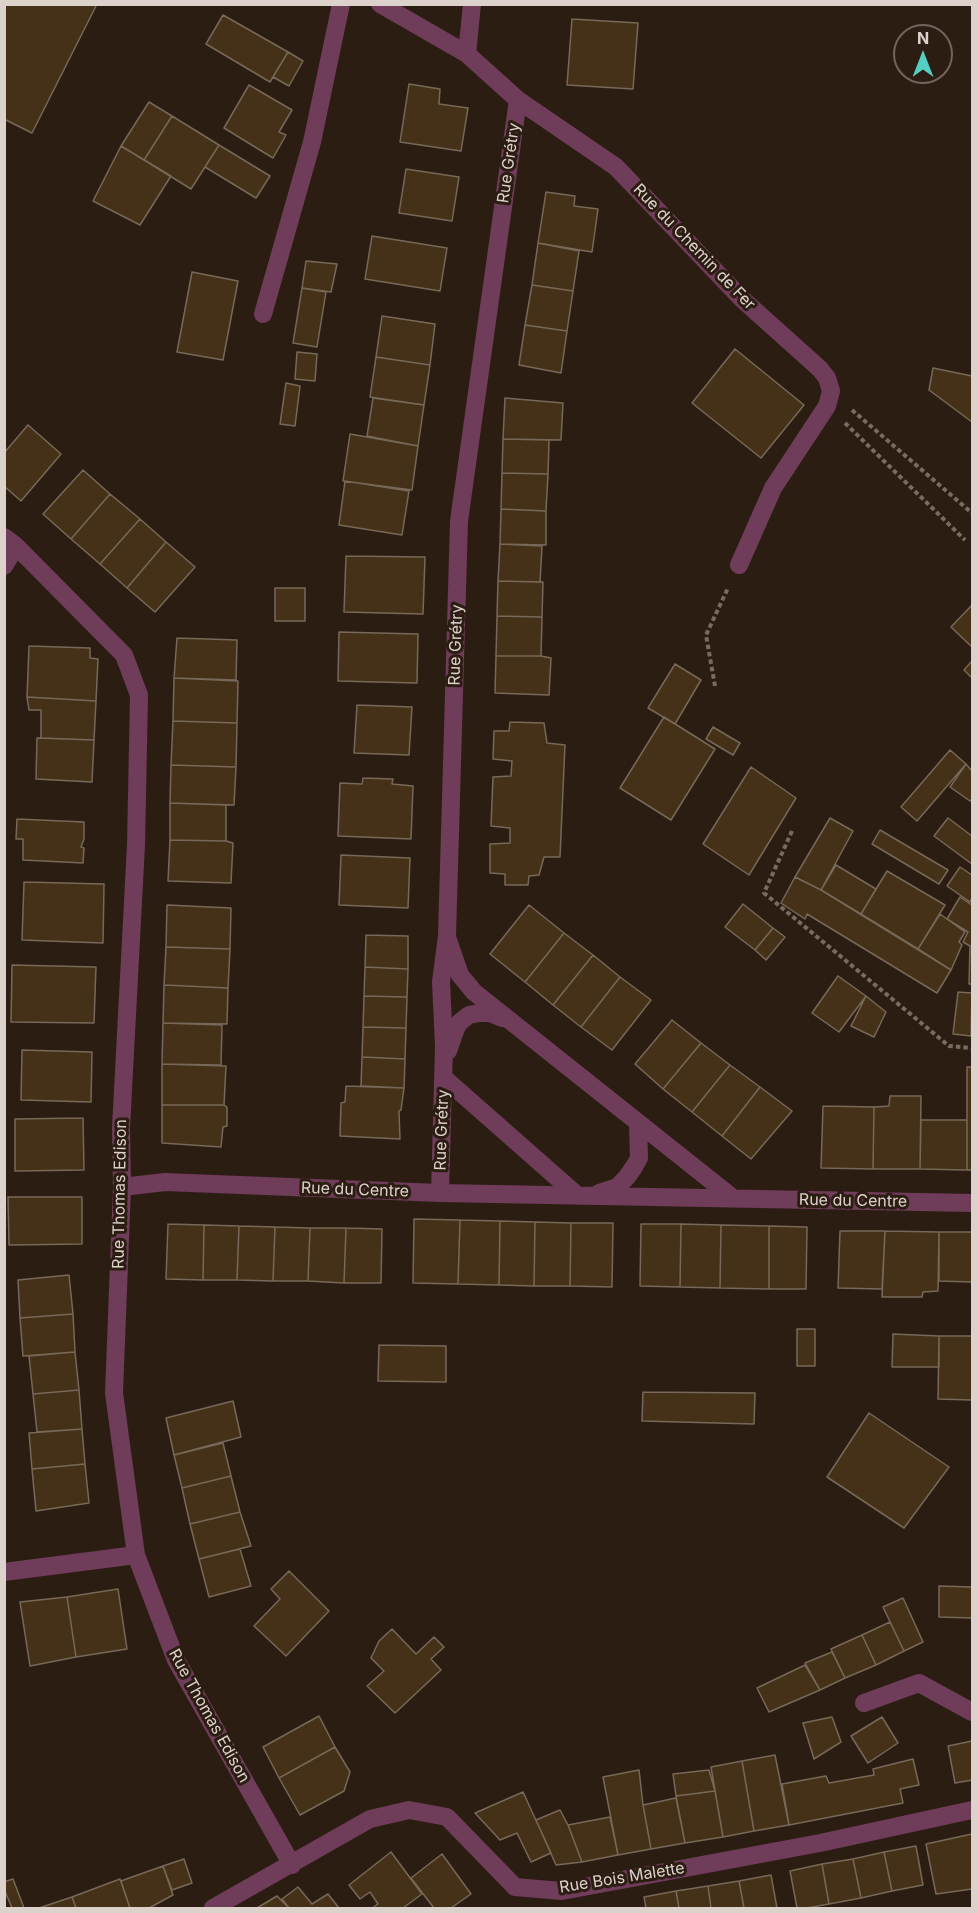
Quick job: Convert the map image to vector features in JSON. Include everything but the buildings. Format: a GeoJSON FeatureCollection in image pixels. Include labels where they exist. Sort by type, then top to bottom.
{"type":"FeatureCollection","features":[{"type":"Feature","properties":{"kind":"street"},"geometry":{"type":"LineString","coordinates":[[263,314],[312,142],[341,4]]}},
{"type":"Feature","properties":{"kind":"street","name":"Rue du Chemin de Fer"},"geometry":{"type":"LineString","coordinates":[[380,4],[467,54],[518,100],[616,166],[742,299],[820,369],[827,378],[829,399]]}},
{"type":"Feature","properties":{"kind":"street"},"geometry":{"type":"LineString","coordinates":[[467,54],[472,4]]}},
{"type":"Feature","properties":{"kind":"street","name":"Rue Grétry"},"geometry":{"type":"LineString","coordinates":[[440,1193],[444,1072],[441,982],[447,936],[459,521],[518,100]]}},
{"type":"Feature","properties":{"kind":"street"},"geometry":{"type":"LineString","coordinates":[[739,565],[773,488],[829,399]]}},
{"type":"Feature","properties":{"kind":"street"},"geometry":{"type":"LineString","coordinates":[[4,566],[10,541]]}},
{"type":"Feature","properties":{"kind":"street","name":"Rue Thomas Edison"},"geometry":{"type":"LineString","coordinates":[[10,541],[124,654],[139,695],[136,845],[121,1128],[122,1187],[114,1393],[136,1555],[176,1660],[292,1865]]}},
{"type":"Feature","properties":{"kind":"street"},"geometry":{"type":"LineString","coordinates":[[447,936],[460,975],[474,992],[733,1198]]}},
{"type":"Feature","properties":{"kind":"street"},"geometry":{"type":"LineString","coordinates":[[509,1020],[490,1012],[479,1012],[469,1015],[460,1022],[449,1046],[444,1072],[583,1196]]}},
{"type":"Feature","properties":{"kind":"street","name":"Rue du Centre"},"geometry":{"type":"LineString","coordinates":[[583,1196],[617,1187],[627,1178],[639,1158],[638,1123]]}},
{"type":"Feature","properties":{"kind":"street","name":"Rue du Centre"},"geometry":{"type":"LineString","coordinates":[[122,1187],[165,1182],[440,1193],[972,1203]]}},
{"type":"Feature","properties":{"kind":"street"},"geometry":{"type":"LineString","coordinates":[[4,1572],[136,1555]]}},
{"type":"Feature","properties":{"kind":"street"},"geometry":{"type":"LineString","coordinates":[[864,1703],[920,1683],[972,1712]]}},
{"type":"Feature","properties":{"kind":"street","name":"Rue Bois Malette"},"geometry":{"type":"LineString","coordinates":[[213,1908],[370,1819],[409,1810],[447,1817],[515,1887],[562,1891],[820,1843],[972,1810]]}},
{"type":"Feature","properties":{"kind":"path"},"geometry":{"type":"LineString","coordinates":[[829,399],[972,513]]}},
{"type":"Feature","properties":{"kind":"path"},"geometry":{"type":"LineString","coordinates":[[829,399],[965,540]]}},
{"type":"Feature","properties":{"kind":"path"},"geometry":{"type":"LineString","coordinates":[[715,686],[706,635],[739,565]]}},
{"type":"Feature","properties":{"kind":"path"},"geometry":{"type":"LineString","coordinates":[[792,831],[764,893],[949,1046],[972,1048]]}}]}
